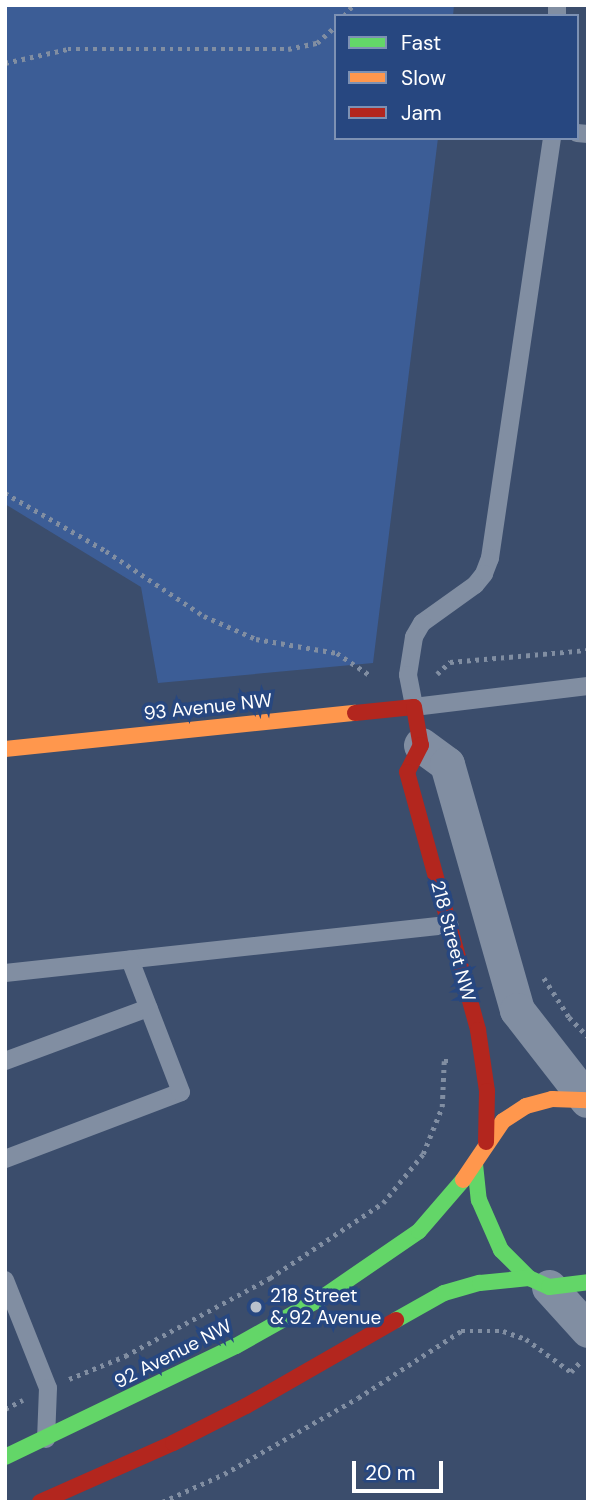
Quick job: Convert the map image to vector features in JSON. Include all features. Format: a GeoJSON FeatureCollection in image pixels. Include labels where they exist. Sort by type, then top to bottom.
{"type":"FeatureCollection","features":[{"type":"Feature","properties":{"kind":"main road"},"geometry":{"type":"LineString","coordinates":[[414,707],[421,745]]}},
{"type":"Feature","properties":{"kind":"main road","name":"93 Avenue NW"},"geometry":{"type":"LineString","coordinates":[[5,749],[414,707]]}},
{"type":"Feature","properties":{"kind":"main road","name":"218 Street NW"},"geometry":{"type":"LineString","coordinates":[[421,745],[407,772],[484,1058],[486,1142]]}},
{"type":"Feature","properties":{"kind":"main road","name":"92 Avenue NW"},"geometry":{"type":"LineString","coordinates":[[5,1457],[236,1346],[334,1289],[410,1240],[455,1192],[475,1164],[486,1142],[503,1121],[526,1106],[552,1099],[587,1100]]}},
{"type":"Feature","properties":{"kind":"main road"},"geometry":{"type":"LineString","coordinates":[[475,1164],[479,1200],[501,1250],[539,1283]]}},
{"type":"Feature","properties":{"kind":"main road"},"geometry":{"type":"LineString","coordinates":[[40,1502],[198,1431],[444,1293],[481,1283],[588,1283]]}},
{"type":"Feature","properties":{"kind":"street"},"geometry":{"type":"LineString","coordinates":[[421,745],[447,764],[517,1010],[587,1100]]}},
{"type":"Feature","properties":{"kind":"street"},"geometry":{"type":"LineString","coordinates":[[539,1283],[587,1342]]}},
{"type":"Feature","properties":{"kind":"lane"},"geometry":{"type":"LineString","coordinates":[[551,140],[489,558],[484,574],[475,584],[435,611],[414,637],[408,675],[414,707],[588,687]]}},
{"type":"Feature","properties":{"kind":"lane"},"geometry":{"type":"LineString","coordinates":[[5,973],[449,925]]}},
{"type":"Feature","properties":{"kind":"lane"},"geometry":{"type":"LineString","coordinates":[[5,1159],[181,1092],[130,960]]}},
{"type":"Feature","properties":{"kind":"lane"},"geometry":{"type":"LineString","coordinates":[[5,1061],[148,1008]]}},
{"type":"Feature","properties":{"kind":"lane"},"geometry":{"type":"LineString","coordinates":[[5,1280],[48,1388],[46,1439]]}},
{"type":"Feature","properties":{"kind":"path"},"geometry":{"type":"LineString","coordinates":[[5,63],[68,50],[288,49],[317,43],[334,28]]}},
{"type":"Feature","properties":{"kind":"path"},"geometry":{"type":"LineString","coordinates":[[5,493],[106,551],[204,616],[256,639],[337,653],[367,675]]}},
{"type":"Feature","properties":{"kind":"path"},"geometry":{"type":"LineString","coordinates":[[437,674],[450,662],[588,650]]}},
{"type":"Feature","properties":{"kind":"path"},"geometry":{"type":"LineString","coordinates":[[569,1017],[588,1037]]}},
{"type":"Feature","properties":{"kind":"path"},"geometry":{"type":"LineString","coordinates":[[5,1409],[125,1356],[270,1278],[383,1203],[423,1154],[442,1107],[444,1061],[457,1060]]}},
{"type":"Feature","properties":{"kind":"path"},"geometry":{"type":"LineString","coordinates":[[162,1502],[223,1474],[358,1398],[461,1331],[502,1331],[526,1339],[571,1372],[587,1342]]}},
{"type":"Feature","properties":{"kind":"shaded area"},"geometry":{"type":"Polygon","coordinates":[[[5,5],[454,5],[453,14],[334,14],[334,140],[438,140],[373,663],[158,683],[141,587],[5,504],[5,5]]]}},
{"type":"Feature","properties":{"kind":"traffic: fast"},"geometry":{"type":"LineString","coordinates":[[475,1164],[479,1200],[501,1250],[529,1278],[549,1287],[588,1282]]}},
{"type":"Feature","properties":{"kind":"traffic: fast"},"geometry":{"type":"LineString","coordinates":[[5,1457],[236,1346],[323,1297],[419,1231],[463,1180]]}},
{"type":"Feature","properties":{"kind":"traffic: fast"},"geometry":{"type":"LineString","coordinates":[[396,1320],[444,1293],[480,1283],[529,1278]]}},
{"type":"Feature","properties":{"kind":"traffic: slow"},"geometry":{"type":"LineString","coordinates":[[5,749],[355,713]]}},
{"type":"Feature","properties":{"kind":"traffic: slow"},"geometry":{"type":"LineString","coordinates":[[463,1180],[503,1121],[526,1106],[552,1099],[588,1100]]}},
{"type":"Feature","properties":{"kind":"traffic: jam"},"geometry":{"type":"LineString","coordinates":[[355,713],[414,707],[421,745],[407,772],[478,1030],[487,1091],[486,1142]]}},
{"type":"Feature","properties":{"kind":"traffic: jam"},"geometry":{"type":"LineString","coordinates":[[40,1502],[173,1443],[246,1406],[396,1320]]}},
{"type":"Feature","properties":{"kind":"place","name":"218 Street & 92 Avenue"},"geometry":{"type":"Point","coordinates":[256,1307]}}]}
